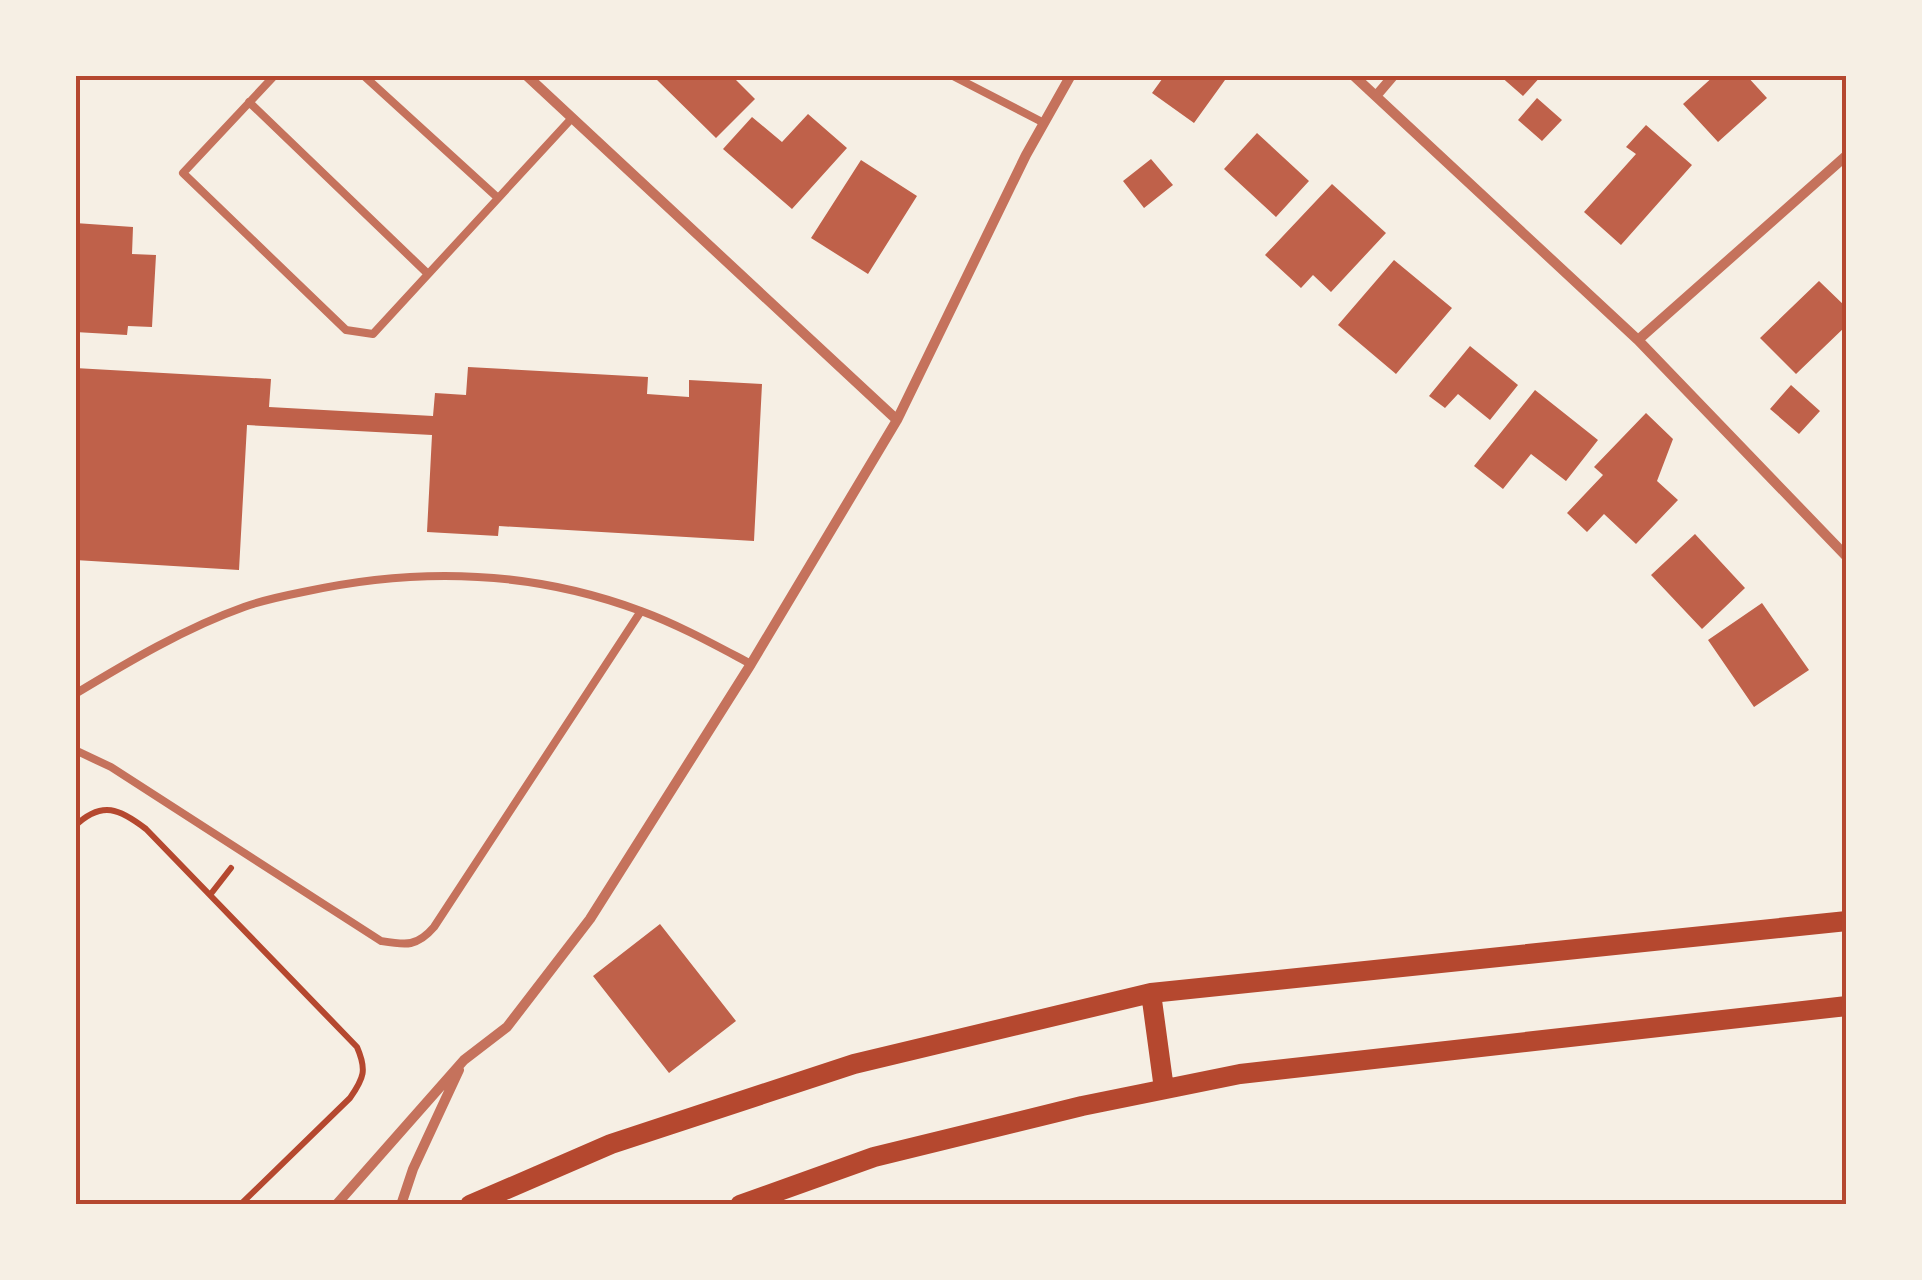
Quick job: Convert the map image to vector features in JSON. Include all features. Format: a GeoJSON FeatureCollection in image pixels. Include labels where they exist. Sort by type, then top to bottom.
{"type":"FeatureCollection","features":[{"type":"Feature","properties":{"kind":"main road"},"geometry":{"type":"LineString","coordinates":[[470,1205],[611,1144],[854,1064],[1152,993],[1847,921]]}},
{"type":"Feature","properties":{"kind":"main road"},"geometry":{"type":"LineString","coordinates":[[1152,993],[1164,1090]]}},
{"type":"Feature","properties":{"kind":"main road"},"geometry":{"type":"LineString","coordinates":[[740,1205],[874,1157],[1082,1106],[1240,1074],[1847,1006]]}},
{"type":"Feature","properties":{"kind":"street"},"geometry":{"type":"LineString","coordinates":[[526,75],[898,420]]}},
{"type":"Feature","properties":{"kind":"street"},"geometry":{"type":"LineString","coordinates":[[336,1205],[464,1060],[506,1027],[590,919],[898,420],[1070,75]]}},
{"type":"Feature","properties":{"kind":"street"},"geometry":{"type":"LineString","coordinates":[[1352,75],[1638,340],[1847,557]]}},
{"type":"Feature","properties":{"kind":"street"},"geometry":{"type":"LineString","coordinates":[[1376,96],[1394,75]]}},
{"type":"Feature","properties":{"kind":"street"},"geometry":{"type":"LineString","coordinates":[[1638,340],[1847,156]]}},
{"type":"Feature","properties":{"kind":"street"},"geometry":{"type":"LineString","coordinates":[[401,1205],[413,1169],[464,1060]]}},
{"type":"Feature","properties":{"kind":"lane"},"geometry":{"type":"LineString","coordinates":[[274,75],[183,173],[346,330],[373,334],[572,118]]}},
{"type":"Feature","properties":{"kind":"lane"},"geometry":{"type":"LineString","coordinates":[[363,75],[498,198]]}},
{"type":"Feature","properties":{"kind":"lane"},"geometry":{"type":"LineString","coordinates":[[951,75],[1044,123]]}},
{"type":"Feature","properties":{"kind":"lane"},"geometry":{"type":"LineString","coordinates":[[250,102],[428,274]]}},
{"type":"Feature","properties":{"kind":"lane"},"geometry":{"type":"LineString","coordinates":[[75,694],[137,656],[243,608],[340,584],[414,576],[475,575],[598,597],[684,628],[750,664]]}},
{"type":"Feature","properties":{"kind":"lane"},"geometry":{"type":"LineString","coordinates":[[75,750],[111,766],[381,940],[403,944],[424,940],[641,611]]}},
{"type":"Feature","properties":{"kind":"path"},"geometry":{"type":"LineString","coordinates":[[75,826],[99,810],[111,810],[127,815],[146,829],[357,1047],[364,1064],[361,1082],[350,1098],[240,1205]]}},
{"type":"Feature","properties":{"kind":"path"},"geometry":{"type":"LineString","coordinates":[[210,894],[244,852]]}},
{"type":"Feature","properties":{"kind":"building"},"geometry":{"type":"Polygon","coordinates":[[[731,75],[755,99],[716,138],[655,78],[731,75]]]}},
{"type":"Feature","properties":{"kind":"building"},"geometry":{"type":"Polygon","coordinates":[[[1165,75],[1217,75],[1225,80],[1194,123],[1152,93],[1165,75]]]}},
{"type":"Feature","properties":{"kind":"building"},"geometry":{"type":"Polygon","coordinates":[[[1499,75],[1542,75],[1523,96],[1499,75]]]}},
{"type":"Feature","properties":{"kind":"building"},"geometry":{"type":"Polygon","coordinates":[[[1715,75],[1746,75],[1767,98],[1718,142],[1683,104],[1715,75]]]}},
{"type":"Feature","properties":{"kind":"building"},"geometry":{"type":"Polygon","coordinates":[[[1537,98],[1562,120],[1542,141],[1518,120],[1537,98]]]}},
{"type":"Feature","properties":{"kind":"building"},"geometry":{"type":"Polygon","coordinates":[[[808,114],[847,148],[792,209],[723,149],[752,117],[782,142],[808,114]]]}},
{"type":"Feature","properties":{"kind":"building"},"geometry":{"type":"Polygon","coordinates":[[[1646,125],[1692,165],[1621,245],[1584,212],[1636,154],[1626,147],[1646,125]]]}},
{"type":"Feature","properties":{"kind":"building"},"geometry":{"type":"Polygon","coordinates":[[[1257,133],[1309,181],[1276,217],[1224,169],[1257,133]]]}},
{"type":"Feature","properties":{"kind":"building"},"geometry":{"type":"Polygon","coordinates":[[[1151,159],[1173,185],[1144,208],[1123,181],[1151,159]]]}},
{"type":"Feature","properties":{"kind":"building"},"geometry":{"type":"Polygon","coordinates":[[[861,160],[917,196],[868,274],[811,238],[861,160]]]}},
{"type":"Feature","properties":{"kind":"building"},"geometry":{"type":"Polygon","coordinates":[[[1332,184],[1386,233],[1331,292],[1313,275],[1301,288],[1265,255],[1332,184]]]}},
{"type":"Feature","properties":{"kind":"building"},"geometry":{"type":"Polygon","coordinates":[[[75,223],[133,227],[132,254],[156,255],[152,327],[128,326],[127,335],[75,332],[75,223]]]}},
{"type":"Feature","properties":{"kind":"building"},"geometry":{"type":"Polygon","coordinates":[[[1394,260],[1452,308],[1396,374],[1338,325],[1394,260]]]}},
{"type":"Feature","properties":{"kind":"building"},"geometry":{"type":"Polygon","coordinates":[[[1819,281],[1847,308],[1847,325],[1796,374],[1760,338],[1819,281]]]}},
{"type":"Feature","properties":{"kind":"building"},"geometry":{"type":"Polygon","coordinates":[[[1470,346],[1518,385],[1490,420],[1458,394],[1445,408],[1429,396],[1470,346]]]}},
{"type":"Feature","properties":{"kind":"building"},"geometry":{"type":"Polygon","coordinates":[[[468,367],[648,377],[647,394],[689,397],[689,380],[762,384],[754,541],[499,526],[498,536],[427,532],[432,435],[247,425],[239,570],[75,560],[75,368],[271,379],[269,407],[433,416],[435,393],[466,395],[468,367]]]}},
{"type":"Feature","properties":{"kind":"building"},"geometry":{"type":"Polygon","coordinates":[[[1791,385],[1820,411],[1799,434],[1770,409],[1791,385]]]}},
{"type":"Feature","properties":{"kind":"building"},"geometry":{"type":"Polygon","coordinates":[[[1535,390],[1598,440],[1566,481],[1531,454],[1503,489],[1474,466],[1535,390]]]}},
{"type":"Feature","properties":{"kind":"building"},"geometry":{"type":"Polygon","coordinates":[[[1646,413],[1673,439],[1657,481],[1678,500],[1636,544],[1604,514],[1587,532],[1567,513],[1603,475],[1594,467],[1646,413]]]}},
{"type":"Feature","properties":{"kind":"building"},"geometry":{"type":"Polygon","coordinates":[[[1695,534],[1745,588],[1702,629],[1651,575],[1695,534]]]}},
{"type":"Feature","properties":{"kind":"building"},"geometry":{"type":"Polygon","coordinates":[[[1762,603],[1809,670],[1754,707],[1708,640],[1762,603]]]}},
{"type":"Feature","properties":{"kind":"building"},"geometry":{"type":"Polygon","coordinates":[[[660,924],[736,1021],[669,1073],[593,976],[660,924]]]}}]}
